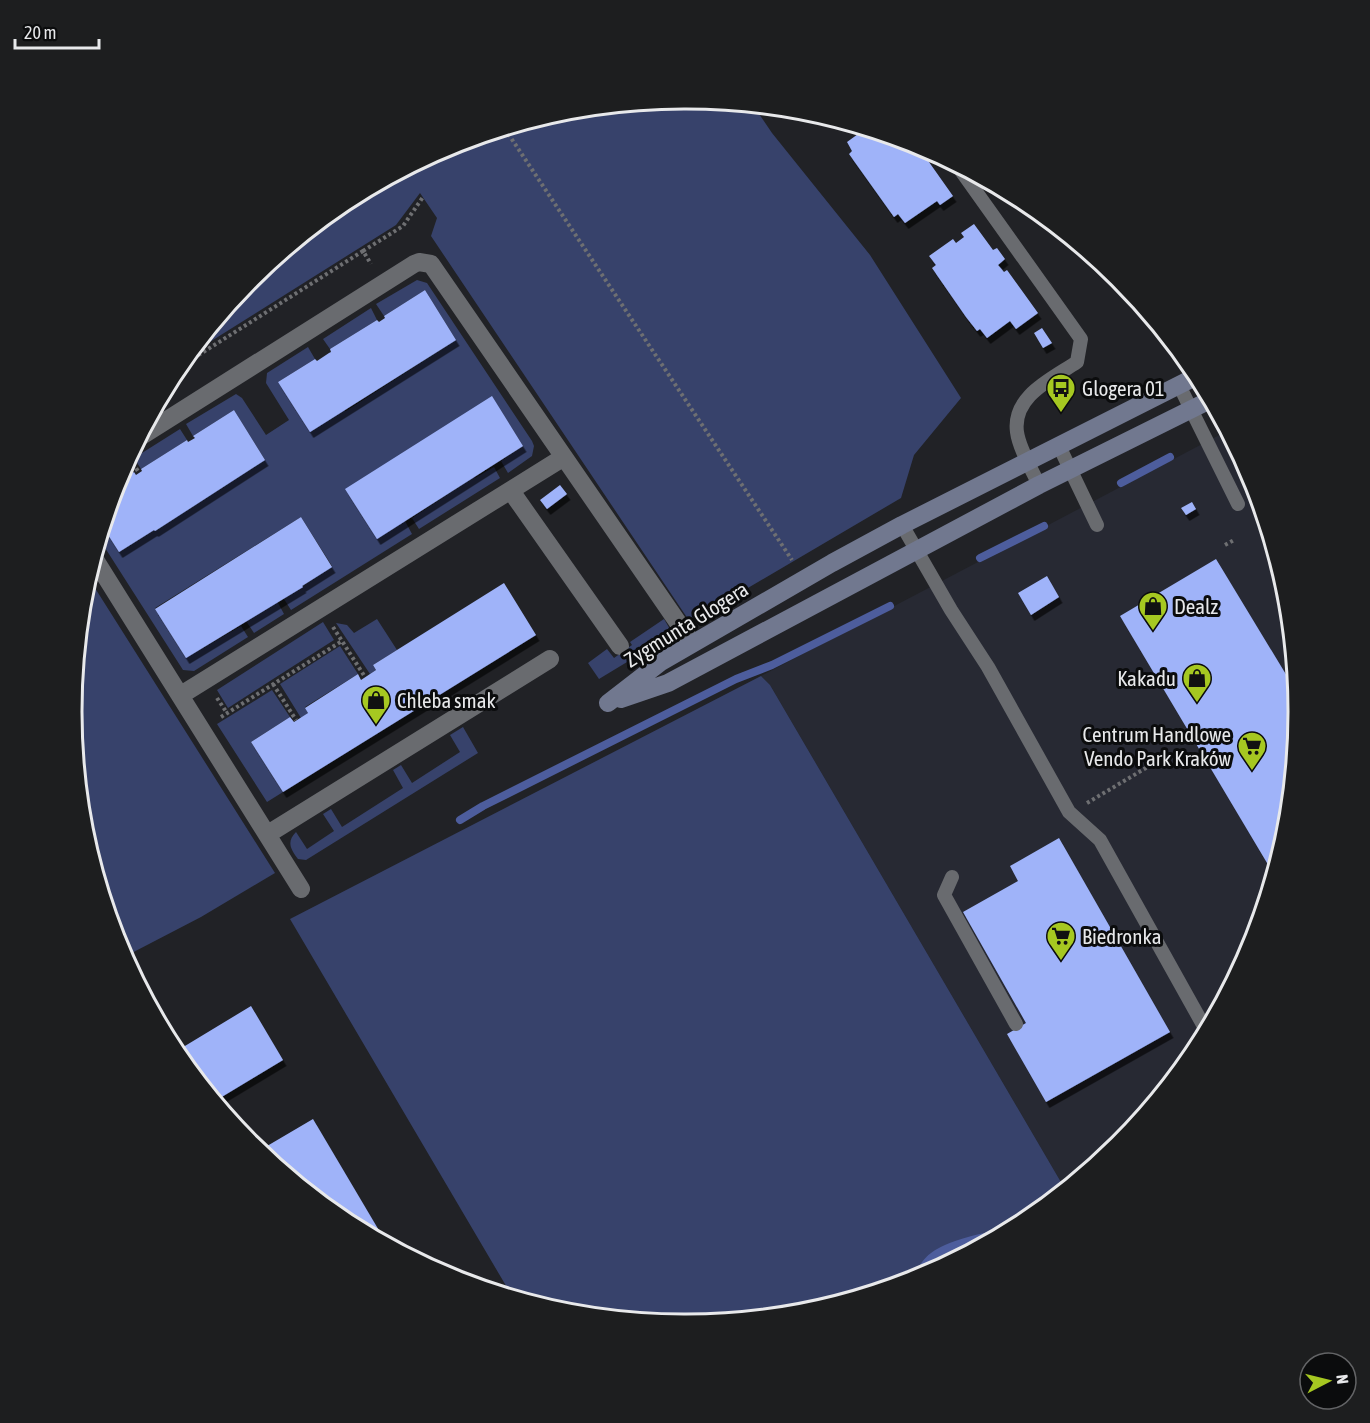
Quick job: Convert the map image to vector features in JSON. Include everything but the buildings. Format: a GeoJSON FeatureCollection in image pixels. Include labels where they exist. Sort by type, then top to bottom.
{"type":"FeatureCollection","features":[{"type":"Feature","properties":{"kind":"street"},"geometry":{"type":"LineString","coordinates":[[154,427],[414,264],[420,262],[431,264],[692,643]]}},
{"type":"Feature","properties":{"kind":"street","name":"Zygmunta Glogera"},"geometry":{"type":"LineString","coordinates":[[1188,380],[902,525],[692,643],[661,662],[608,703],[668,683],[1039,485],[1203,404]]}},
{"type":"Feature","properties":{"kind":"street"},"geometry":{"type":"LineString","coordinates":[[181,695],[564,458]]}},
{"type":"Feature","properties":{"kind":"street"},"geometry":{"type":"LineString","coordinates":[[511,491],[620,646]]}},
{"type":"Feature","properties":{"kind":"street"},"geometry":{"type":"LineString","coordinates":[[100,568],[301,889]]}},
{"type":"Feature","properties":{"kind":"street"},"geometry":{"type":"LineString","coordinates":[[268,834],[550,659]]}},
{"type":"Feature","properties":{"kind":"lane"},"geometry":{"type":"LineString","coordinates":[[968,180],[1081,339],[1077,362],[1032,391],[1018,410],[1017,433],[1039,485]]}},
{"type":"Feature","properties":{"kind":"lane"},"geometry":{"type":"LineString","coordinates":[[1179,385],[1238,504]]}},
{"type":"Feature","properties":{"kind":"lane"},"geometry":{"type":"LineString","coordinates":[[1059,446],[1097,525]]}},
{"type":"Feature","properties":{"kind":"lane"},"geometry":{"type":"LineString","coordinates":[[902,525],[988,667],[1069,812],[1100,840],[1201,1022]]}},
{"type":"Feature","properties":{"kind":"lane"},"geometry":{"type":"LineString","coordinates":[[952,877],[944,895],[1016,1024]]}},
{"type":"Feature","properties":{"kind":"path"},"geometry":{"type":"LineString","coordinates":[[509,136],[798,569]]}},
{"type":"Feature","properties":{"kind":"path"},"geometry":{"type":"LineString","coordinates":[[201,354],[403,226],[423,197]]}},
{"type":"Feature","properties":{"kind":"path"},"geometry":{"type":"LineString","coordinates":[[363,251],[383,283]]}},
{"type":"Feature","properties":{"kind":"path"},"geometry":{"type":"LineString","coordinates":[[135,466],[139,473]]}},
{"type":"Feature","properties":{"kind":"path"},"geometry":{"type":"LineString","coordinates":[[1225,545],[1234,540]]}},
{"type":"Feature","properties":{"kind":"path"},"geometry":{"type":"LineString","coordinates":[[322,608],[365,677]]}},
{"type":"Feature","properties":{"kind":"path"},"geometry":{"type":"LineString","coordinates":[[219,718],[342,640]]}},
{"type":"Feature","properties":{"kind":"path"},"geometry":{"type":"LineString","coordinates":[[273,684],[296,720]]}},
{"type":"Feature","properties":{"kind":"path"},"geometry":{"type":"LineString","coordinates":[[1087,803],[1166,756]]}},
{"type":"Feature","properties":{"kind":"shaded area"},"geometry":{"type":"Polygon","coordinates":[[[646,110],[724,110],[759,113],[870,255],[961,398],[914,455],[901,498],[690,622],[431,236],[437,218],[420,193],[396,225],[209,342],[259,285],[318,234],[384,190],[454,155],[529,130],[606,114],[646,110]]]}},
{"type":"Feature","properties":{"kind":"shaded area"},"geometry":{"type":"Polygon","coordinates":[[[417,280],[427,283],[532,441],[534,446],[532,456],[508,473],[501,461],[523,446],[492,397],[405,521],[412,534],[291,610],[284,599],[332,566],[301,517],[155,608],[186,658],[241,626],[248,637],[194,671],[183,670],[105,548],[109,536],[119,552],[265,460],[234,410],[193,436],[186,424],[236,394],[242,398],[266,435],[289,420],[266,383],[267,373],[308,347],[315,359],[278,382],[346,411],[456,340],[425,290],[384,316],[376,304],[417,280]]]}},
{"type":"Feature","properties":{"kind":"shaded area"},"geometry":{"type":"Polygon","coordinates":[[[371,308],[377,320],[330,349],[323,339],[371,308]]]}},
{"type":"Feature","properties":{"kind":"shaded area"},"geometry":{"type":"Polygon","coordinates":[[[180,429],[187,440],[141,469],[137,462],[141,454],[180,429]]]}},
{"type":"Feature","properties":{"kind":"shaded area"},"geometry":{"type":"Polygon","coordinates":[[[1220,435],[1242,481],[1256,518],[1276,594],[1282,633],[1288,712],[1282,790],[1276,829],[1256,905],[1242,942],[1207,1013],[1163,1078],[1138,1109],[1111,1138],[1061,1182],[770,685],[761,676],[1220,435]]]}},
{"type":"Feature","properties":{"kind":"shaded area"},"geometry":{"type":"Polygon","coordinates":[[[494,467],[500,478],[419,529],[412,518],[474,477],[494,467]]]}},
{"type":"Feature","properties":{"kind":"shaded area"},"geometry":{"type":"Polygon","coordinates":[[[95,589],[275,873],[201,917],[133,952],[114,905],[94,829],[84,751],[82,712],[84,672],[95,589]]]}},
{"type":"Feature","properties":{"kind":"shaded area"},"geometry":{"type":"Polygon","coordinates":[[[277,601],[284,614],[254,633],[246,621],[277,601]]]}},
{"type":"Feature","properties":{"kind":"shaded area"},"geometry":{"type":"Polygon","coordinates":[[[377,619],[397,650],[373,665],[376,670],[370,674],[336,623],[347,625],[354,633],[377,619]]]}},
{"type":"Feature","properties":{"kind":"shaded area"},"geometry":{"type":"Polygon","coordinates":[[[664,619],[671,631],[670,636],[599,679],[588,663],[607,649],[614,658],[632,645],[630,642],[664,619]]]}},
{"type":"Feature","properties":{"kind":"shaded area"},"geometry":{"type":"Polygon","coordinates":[[[323,622],[334,640],[228,708],[217,690],[323,622]]]}},
{"type":"Feature","properties":{"kind":"shaded area"},"geometry":{"type":"Polygon","coordinates":[[[340,646],[358,674],[305,707],[308,713],[301,718],[280,684],[340,646]]]}},
{"type":"Feature","properties":{"kind":"shaded area"},"geometry":{"type":"Polygon","coordinates":[[[761,676],[770,685],[1061,1182],[1020,1212],[951,1252],[879,1282],[803,1302],[724,1313],[646,1313],[567,1302],[506,1286],[290,919],[761,676]]]}},
{"type":"Feature","properties":{"kind":"shaded area"},"geometry":{"type":"Polygon","coordinates":[[[272,690],[290,717],[251,742],[283,792],[267,802],[217,724],[272,690]]]}},
{"type":"Feature","properties":{"kind":"shaded area"},"geometry":{"type":"Polygon","coordinates":[[[463,727],[478,753],[306,860],[298,859],[290,843],[296,832],[307,849],[334,831],[323,814],[331,809],[342,827],[403,788],[393,770],[401,765],[412,783],[460,752],[450,735],[463,727]]]}},
{"type":"Feature","properties":{"kind":"waterway"},"geometry":{"type":"LineString","coordinates":[[1121,483],[1170,457]]}},
{"type":"Feature","properties":{"kind":"waterway"},"geometry":{"type":"LineString","coordinates":[[980,558],[1044,526]]}},
{"type":"Feature","properties":{"kind":"waterway"},"geometry":{"type":"LineString","coordinates":[[460,820],[483,806],[736,679],[772,665],[890,606]]}},
{"type":"Feature","properties":{"kind":"waterway"},"geometry":{"type":"LineString","coordinates":[[926,1263],[944,1250],[972,1241]]}},
{"type":"Feature","properties":{"kind":"place","name":"Glogera 01"},"geometry":{"type":"Point","coordinates":[1061,414]}},
{"type":"Feature","properties":{"kind":"place","name":"Dealz"},"geometry":{"type":"Point","coordinates":[1153,632]}},
{"type":"Feature","properties":{"kind":"place","name":"Kakadu"},"geometry":{"type":"Point","coordinates":[1197,704]}},
{"type":"Feature","properties":{"kind":"place","name":"Chleba smak"},"geometry":{"type":"Point","coordinates":[376,726]}},
{"type":"Feature","properties":{"kind":"place","name":"Centrum Handlowe Vendo Park Kraków"},"geometry":{"type":"Point","coordinates":[1252,772]}},
{"type":"Feature","properties":{"kind":"place","name":"Biedronka"},"geometry":{"type":"Point","coordinates":[1061,962]}}]}
